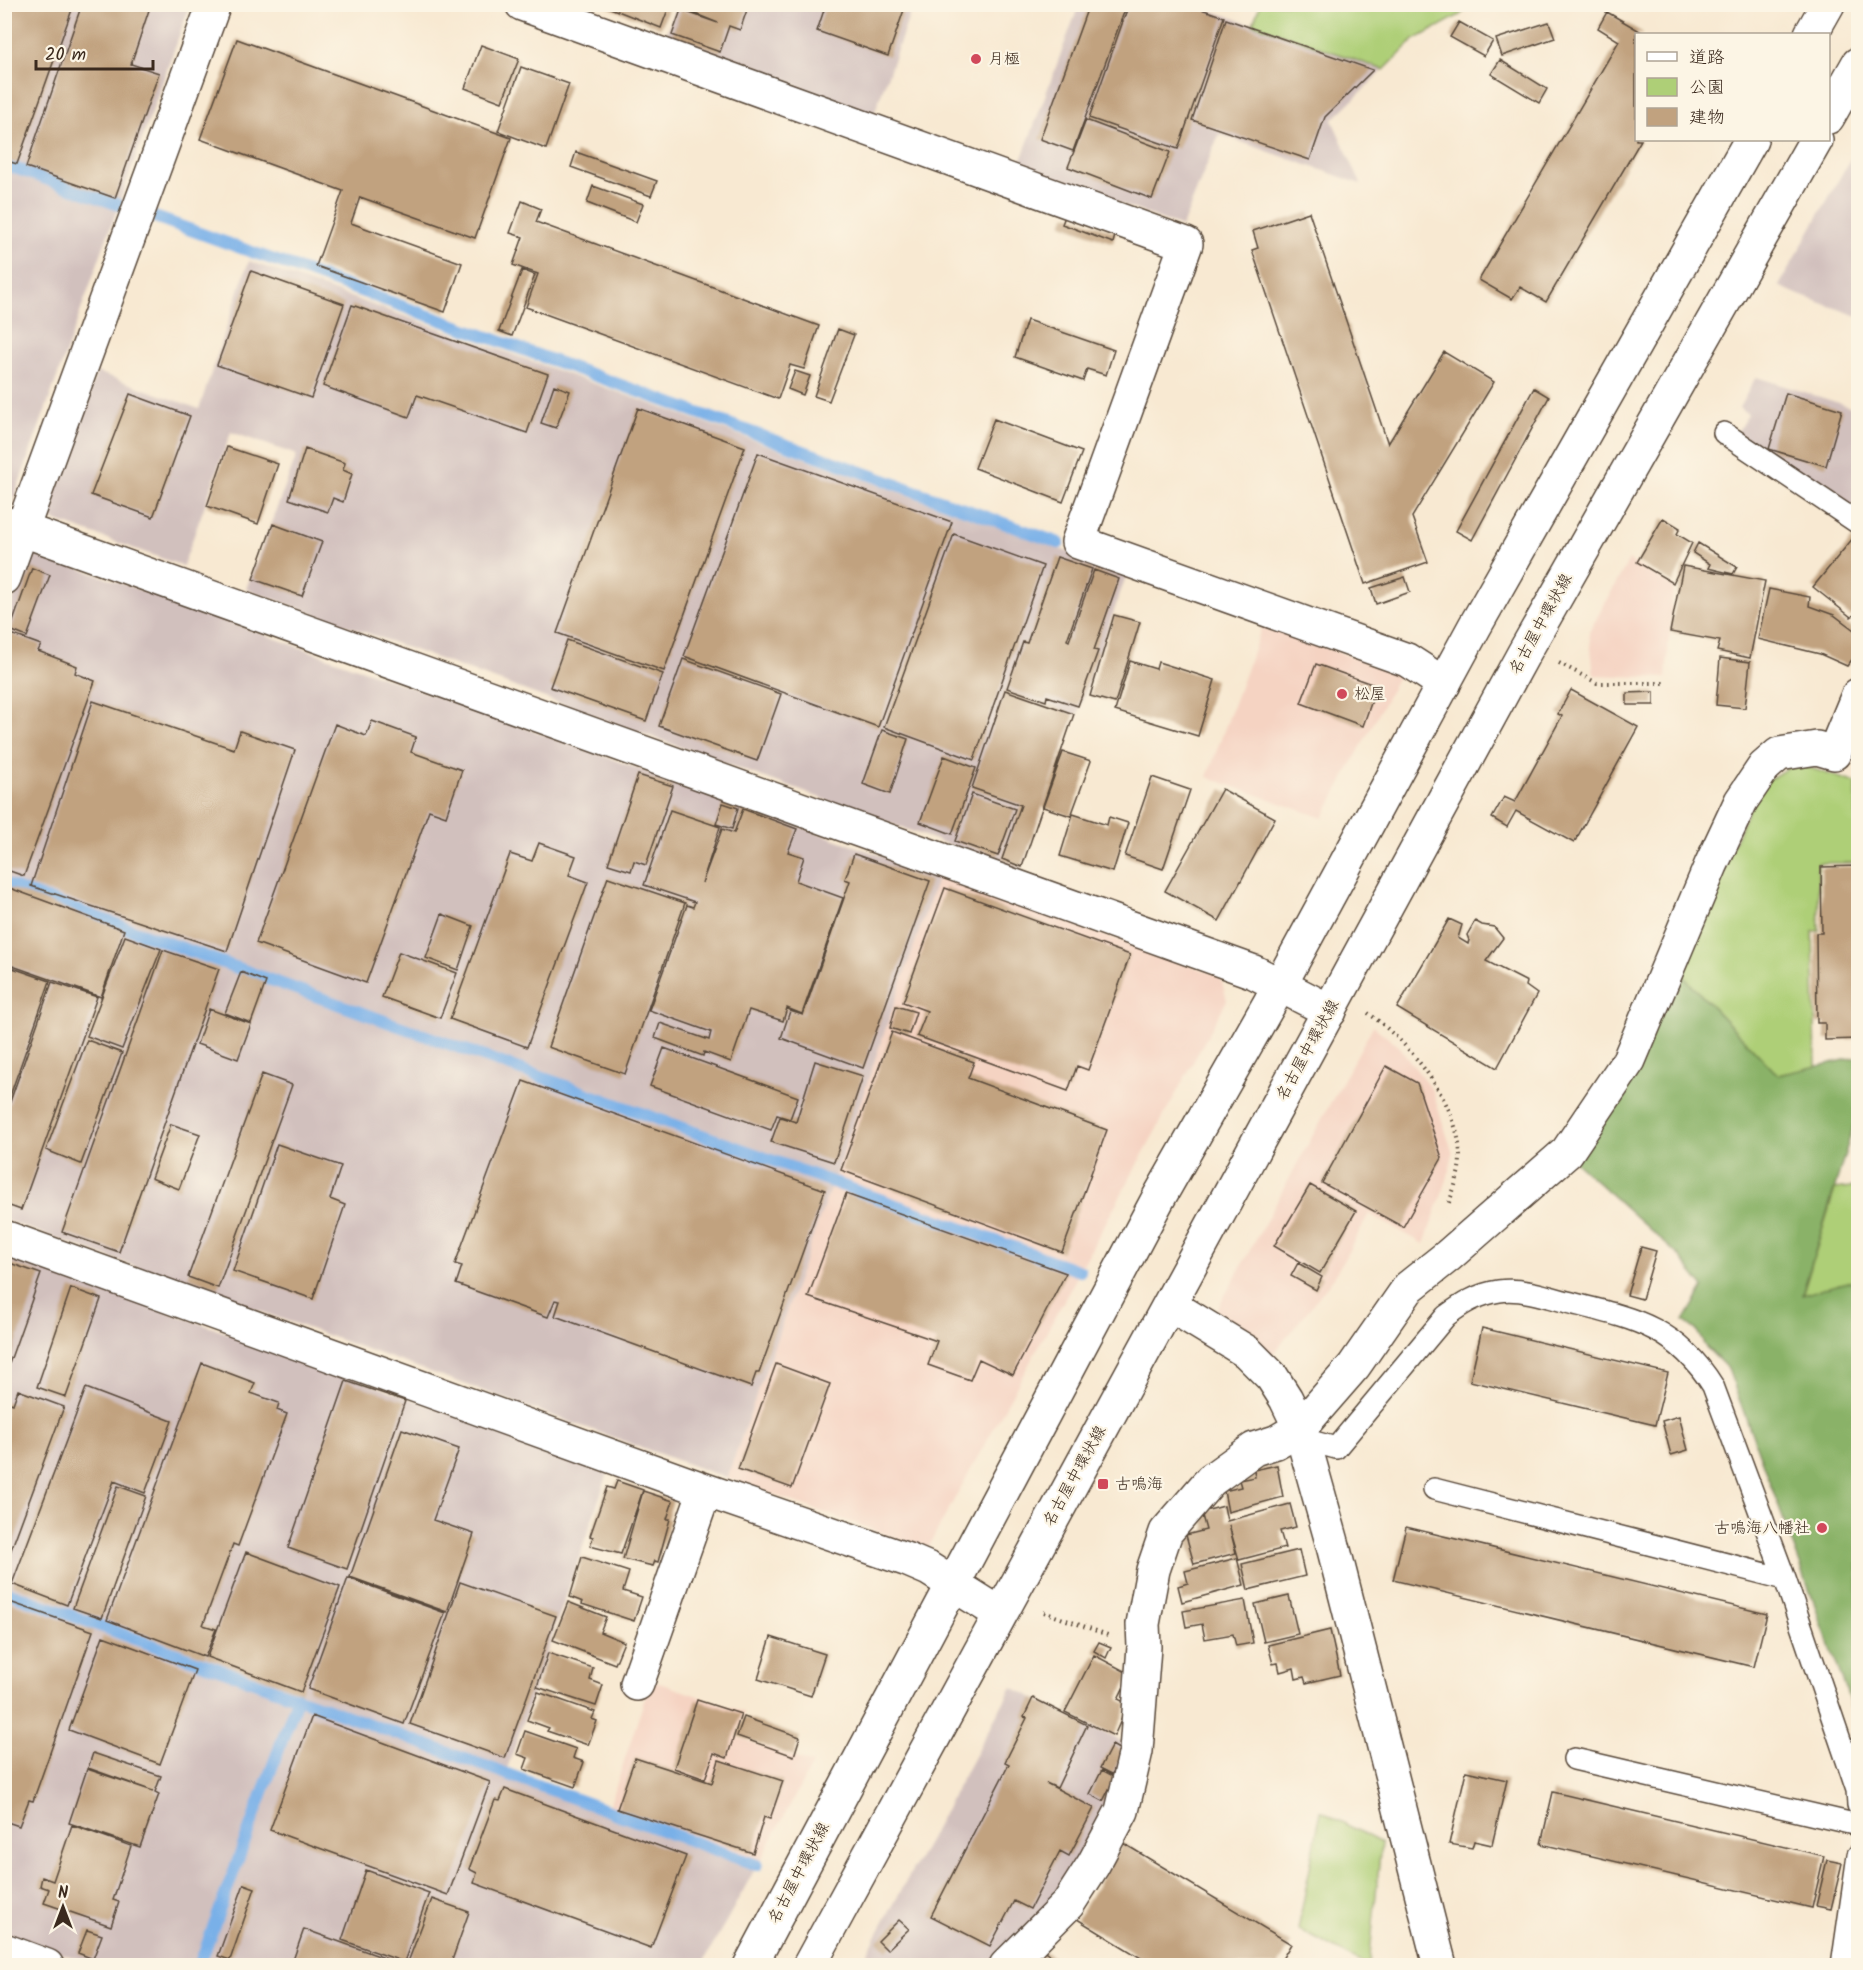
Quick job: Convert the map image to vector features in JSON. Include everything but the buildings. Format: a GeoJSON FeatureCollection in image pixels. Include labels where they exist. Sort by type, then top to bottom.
{"type":"FeatureCollection","features":[{"type":"Feature","properties":{"kind":"street"},"geometry":{"type":"LineString","coordinates":[[4,578],[13,527],[214,4]]}},
{"type":"Feature","properties":{"kind":"street"},"geometry":{"type":"LineString","coordinates":[[522,4],[1186,244],[1078,542],[1407,660],[1444,684]]}},
{"type":"Feature","properties":{"kind":"street"},"geometry":{"type":"LineString","coordinates":[[1812,33],[1828,4]]}},
{"type":"Feature","properties":{"kind":"street"},"geometry":{"type":"LineString","coordinates":[[1830,113],[1858,64]]}},
{"type":"Feature","properties":{"kind":"street","name":"名古屋中環状線"},"geometry":{"type":"LineString","coordinates":[[750,1965],[1158,1199],[1280,986],[1475,626],[1750,141]]}},
{"type":"Feature","properties":{"kind":"street","name":"名古屋中環状線"},"geometry":{"type":"LineString","coordinates":[[809,1965],[1524,652],[1815,141]]}},
{"type":"Feature","properties":{"kind":"street"},"geometry":{"type":"LineString","coordinates":[[13,527],[1254,972],[1330,1011]]}},
{"type":"Feature","properties":{"kind":"street"},"geometry":{"type":"LineString","coordinates":[[1006,1965],[1068,1904],[1093,1865],[1122,1811],[1136,1750],[1144,1647],[1143,1624],[1153,1570],[1166,1532],[1211,1480],[1254,1449],[1302,1433],[1354,1366],[1409,1287],[1567,1152],[1629,1060],[1711,865],[1741,801],[1764,767],[1779,754],[1817,748],[1834,753],[1858,695]]}},
{"type":"Feature","properties":{"kind":"street"},"geometry":{"type":"LineString","coordinates":[[4,1237],[705,1490],[908,1560],[929,1569],[999,1613]]}},
{"type":"Feature","properties":{"kind":"street"},"geometry":{"type":"LineString","coordinates":[[1170,1305],[1247,1352],[1272,1377],[1286,1399],[1302,1433],[1440,1965]]}},
{"type":"Feature","properties":{"kind":"street"},"geometry":{"type":"LineString","coordinates":[[637,1684],[705,1490]]}},
{"type":"Feature","properties":{"kind":"street"},"geometry":{"type":"LineString","coordinates":[[4,1950],[47,1965]]}},
{"type":"Feature","properties":{"kind":"lane"},"geometry":{"type":"LineString","coordinates":[[1724,433],[1858,523]]}},
{"type":"Feature","properties":{"kind":"lane"},"geometry":{"type":"LineString","coordinates":[[1302,1433],[1336,1448],[1446,1316],[1467,1301],[1500,1291],[1535,1294],[1629,1317],[1661,1332],[1687,1350],[1713,1386],[1785,1579],[1857,1790],[1858,1804]]}},
{"type":"Feature","properties":{"kind":"lane"},"geometry":{"type":"LineString","coordinates":[[1434,1489],[1785,1579]]}},
{"type":"Feature","properties":{"kind":"lane"},"geometry":{"type":"LineString","coordinates":[[1574,1759],[1858,1825]]}},
{"type":"Feature","properties":{"kind":"lane"},"geometry":{"type":"LineString","coordinates":[[1842,1965],[1858,1855]]}},
{"type":"Feature","properties":{"kind":"path"},"geometry":{"type":"LineString","coordinates":[[1558,663],[1597,682],[1665,683]]}},
{"type":"Feature","properties":{"kind":"path"},"geometry":{"type":"LineString","coordinates":[[1368,1012],[1406,1046],[1436,1086],[1451,1113],[1460,1155],[1457,1180],[1446,1211]]}},
{"type":"Feature","properties":{"kind":"path"},"geometry":{"type":"LineString","coordinates":[[1044,1612],[1144,1647]]}},
{"type":"Feature","properties":{"kind":"shaded area"},"geometry":{"type":"Polygon","coordinates":[[[4,5],[190,5],[11,506],[4,503],[4,5]]]}},
{"type":"Feature","properties":{"kind":"shaded area"},"geometry":{"type":"Polygon","coordinates":[[[677,5],[913,5],[874,114],[665,37],[677,5]]]}},
{"type":"Feature","properties":{"kind":"shaded area"},"geometry":{"type":"Polygon","coordinates":[[[1079,5],[1196,5],[1384,70],[1332,120],[1361,184],[1219,134],[1182,227],[1019,166],[1079,5]]]}},
{"type":"Feature","properties":{"kind":"shaded area"},"geometry":{"type":"Polygon","coordinates":[[[1856,149],[1858,150],[1858,316],[1779,286],[1856,149]]]}},
{"type":"Feature","properties":{"kind":"shaded area"},"geometry":{"type":"Polygon","coordinates":[[[249,261],[1127,573],[1078,714],[1075,713],[1021,871],[246,589],[297,455],[231,432],[183,566],[43,516],[97,372],[199,409],[249,261]]]}},
{"type":"Feature","properties":{"kind":"shaded area"},"geometry":{"type":"Polygon","coordinates":[[[1756,377],[1858,409],[1858,515],[1736,434],[1748,414],[1739,408],[1756,377]]]}},
{"type":"Feature","properties":{"kind":"shaded area"},"geometry":{"type":"Polygon","coordinates":[[[31,551],[938,876],[834,1179],[5,880],[4,626],[31,551]]]}},
{"type":"Feature","properties":{"kind":"shaded area"},"geometry":{"type":"Polygon","coordinates":[[[1629,560],[1673,587],[1666,678],[1594,675],[1589,632],[1629,560]]]}},
{"type":"Feature","properties":{"kind":"shaded area"},"geometry":{"type":"Polygon","coordinates":[[[1263,624],[1399,675],[1323,818],[1207,777],[1263,624]]]}},
{"type":"Feature","properties":{"kind":"shaded area"},"geometry":{"type":"Polygon","coordinates":[[[938,876],[1220,976],[1227,1000],[1081,1268],[834,1179],[938,876]]]}},
{"type":"Feature","properties":{"kind":"shaded area"},"geometry":{"type":"Polygon","coordinates":[[[4,886],[831,1186],[727,1478],[5,1220],[4,886]]]}},
{"type":"Feature","properties":{"kind":"shaded area"},"geometry":{"type":"Polygon","coordinates":[[[1373,1026],[1398,1046],[1432,1090],[1453,1154],[1447,1180],[1424,1244],[1369,1214],[1334,1277],[1272,1356],[1216,1312],[1373,1026]]]}},
{"type":"Feature","properties":{"kind":"shaded area"},"geometry":{"type":"Polygon","coordinates":[[[831,1186],[1078,1275],[927,1549],[727,1478],[831,1186]]]}},
{"type":"Feature","properties":{"kind":"shaded area"},"geometry":{"type":"Polygon","coordinates":[[[4,1253],[609,1470],[507,1769],[5,1588],[4,1253]]]}},
{"type":"Feature","properties":{"kind":"shaded area"},"geometry":{"type":"Polygon","coordinates":[[[4,1594],[294,1698],[197,1965],[95,1965],[5,1933],[4,1594]]]}},
{"type":"Feature","properties":{"kind":"shaded area"},"geometry":{"type":"Polygon","coordinates":[[[651,1680],[744,1712],[736,1737],[812,1764],[759,1863],[609,1807],[651,1680]]]}},
{"type":"Feature","properties":{"kind":"shaded area"},"geometry":{"type":"Polygon","coordinates":[[[1012,1687],[1129,1745],[1088,1859],[994,1965],[860,1966],[1012,1687]]]}},
{"type":"Feature","properties":{"kind":"shaded area"},"geometry":{"type":"Polygon","coordinates":[[[300,1700],[755,1869],[702,1965],[203,1966],[300,1700]]]}},
{"type":"Feature","properties":{"kind":"green space"},"geometry":{"type":"Polygon","coordinates":[[[1260,4],[1472,5],[1460,15],[1414,40],[1384,70],[1253,24],[1260,4]]]}},
{"type":"Feature","properties":{"kind":"green space"},"geometry":{"type":"Polygon","coordinates":[[[1795,763],[1856,783],[1857,863],[1818,863],[1819,931],[1813,931],[1816,1067],[1778,1075],[1677,970],[1759,786],[1795,763]]]}},
{"type":"Feature","properties":{"kind":"green space"},"geometry":{"type":"Polygon","coordinates":[[[1677,970],[1778,1075],[1858,1057],[1858,1111],[1802,1295],[1858,1279],[1858,1732],[1845,1687],[1728,1369],[1705,1346],[1697,1331],[1684,1321],[1704,1287],[1678,1255],[1573,1160],[1677,970]]]}},
{"type":"Feature","properties":{"kind":"green space"},"geometry":{"type":"Polygon","coordinates":[[[1858,1186],[1858,1279],[1802,1296],[1835,1189],[1858,1186]]]}},
{"type":"Feature","properties":{"kind":"green space"},"geometry":{"type":"Polygon","coordinates":[[[1321,1811],[1381,1843],[1369,1965],[1298,1929],[1321,1811]]]}},
{"type":"Feature","properties":{"kind":"waterway"},"geometry":{"type":"LineString","coordinates":[[4,164],[119,205]]}},
{"type":"Feature","properties":{"kind":"waterway"},"geometry":{"type":"LineString","coordinates":[[152,216],[1059,543]]}},
{"type":"Feature","properties":{"kind":"waterway"},"geometry":{"type":"LineString","coordinates":[[4,884],[1080,1271]]}},
{"type":"Feature","properties":{"kind":"waterway"},"geometry":{"type":"LineString","coordinates":[[4,1591],[757,1865]]}},
{"type":"Feature","properties":{"kind":"waterway"},"geometry":{"type":"LineString","coordinates":[[199,1966],[298,1697]]}},
{"type":"Feature","properties":{"kind":"place","name":"月極"},"geometry":{"type":"Point","coordinates":[976,59]}},
{"type":"Feature","properties":{"kind":"place","name":"松屋"},"geometry":{"type":"Point","coordinates":[1342,694]}},
{"type":"Feature","properties":{"kind":"place","name":"古鳴海"},"geometry":{"type":"Point","coordinates":[1103,1484]}},
{"type":"Feature","properties":{"kind":"place","name":"古鳴海八幡社"},"geometry":{"type":"Point","coordinates":[1822,1528]}}]}
